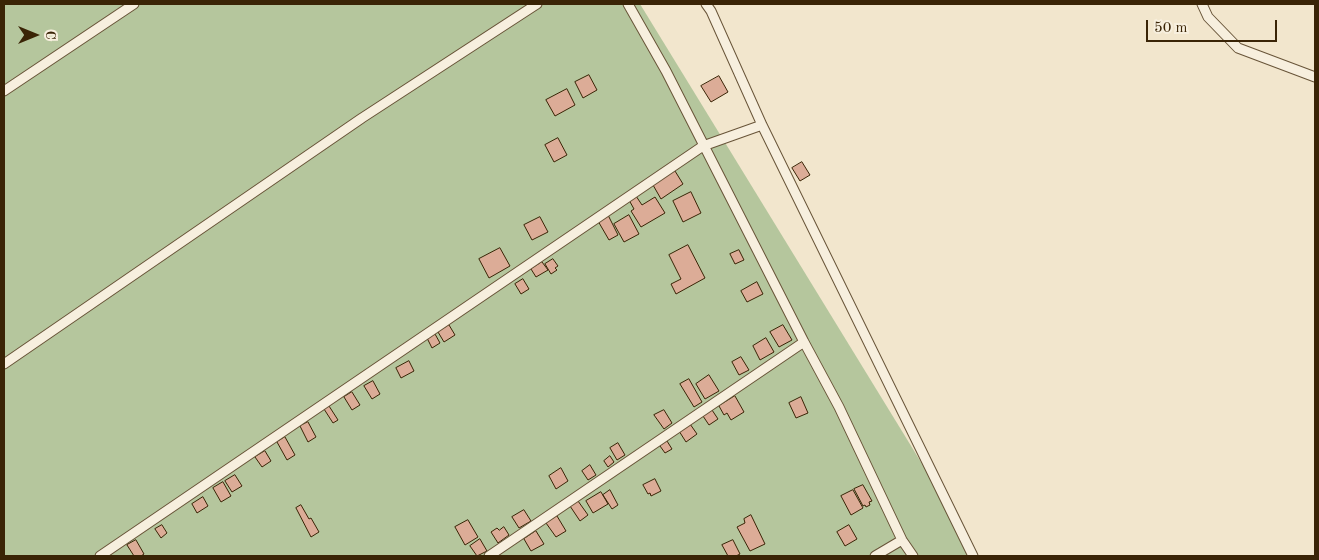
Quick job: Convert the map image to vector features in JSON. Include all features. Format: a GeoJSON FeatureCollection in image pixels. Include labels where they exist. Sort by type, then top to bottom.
{"type":"FeatureCollection","features":[{"type":"Feature","properties":{"kind":"lane"},"geometry":{"type":"LineString","coordinates":[[4,91],[134,4]]}},
{"type":"Feature","properties":{"kind":"lane"},"geometry":{"type":"LineString","coordinates":[[4,364],[362,118],[536,4]]}},
{"type":"Feature","properties":{"kind":"lane"},"geometry":{"type":"LineString","coordinates":[[628,4],[666,71],[839,407],[902,540],[913,556]]}},
{"type":"Feature","properties":{"kind":"lane"},"geometry":{"type":"LineString","coordinates":[[706,4],[711,11],[762,125],[973,556]]}},
{"type":"Feature","properties":{"kind":"lane"},"geometry":{"type":"LineString","coordinates":[[1202,4],[1208,17],[1238,48],[1315,77]]}},
{"type":"Feature","properties":{"kind":"lane"},"geometry":{"type":"LineString","coordinates":[[100,556],[703,146],[762,125]]}},
{"type":"Feature","properties":{"kind":"lane"},"geometry":{"type":"LineString","coordinates":[[490,556],[804,342]]}},
{"type":"Feature","properties":{"kind":"lane"},"geometry":{"type":"LineString","coordinates":[[875,556],[902,540]]}},
{"type":"Feature","properties":{"kind":"green space"},"geometry":{"type":"Polygon","coordinates":[[[4,4],[640,4],[977,556],[4,556],[4,4]]]}},
{"type":"Feature","properties":{"kind":"building"},"geometry":{"type":"Polygon","coordinates":[[[589,75],[597,90],[583,98],[575,82],[589,75]]]}},
{"type":"Feature","properties":{"kind":"building"},"geometry":{"type":"Polygon","coordinates":[[[719,76],[728,92],[711,102],[701,86],[719,76]]]}},
{"type":"Feature","properties":{"kind":"building"},"geometry":{"type":"Polygon","coordinates":[[[567,89],[575,105],[555,116],[546,100],[567,89]]]}},
{"type":"Feature","properties":{"kind":"building"},"geometry":{"type":"Polygon","coordinates":[[[558,138],[567,155],[554,162],[545,145],[558,138]]]}},
{"type":"Feature","properties":{"kind":"building"},"geometry":{"type":"Polygon","coordinates":[[[802,162],[810,175],[800,181],[792,168],[802,162]]]}},
{"type":"Feature","properties":{"kind":"building"},"geometry":{"type":"Polygon","coordinates":[[[675,171],[683,184],[661,199],[653,185],[675,171]]]}},
{"type":"Feature","properties":{"kind":"building"},"geometry":{"type":"Polygon","coordinates":[[[691,192],[701,213],[683,222],[673,201],[691,192]]]}},
{"type":"Feature","properties":{"kind":"building"},"geometry":{"type":"Polygon","coordinates":[[[636,196],[642,205],[655,197],[665,213],[641,227],[631,211],[634,209],[629,200],[636,196]]]}},
{"type":"Feature","properties":{"kind":"building"},"geometry":{"type":"Polygon","coordinates":[[[608,215],[618,235],[609,240],[598,221],[608,215]]]}},
{"type":"Feature","properties":{"kind":"building"},"geometry":{"type":"Polygon","coordinates":[[[629,215],[639,234],[624,242],[614,224],[629,215]]]}},
{"type":"Feature","properties":{"kind":"building"},"geometry":{"type":"Polygon","coordinates":[[[540,217],[548,232],[532,240],[524,225],[540,217]]]}},
{"type":"Feature","properties":{"kind":"building"},"geometry":{"type":"Polygon","coordinates":[[[688,245],[705,278],[676,294],[671,284],[681,279],[669,255],[688,245]]]}},
{"type":"Feature","properties":{"kind":"building"},"geometry":{"type":"Polygon","coordinates":[[[500,248],[510,266],[489,278],[479,259],[500,248]]]}},
{"type":"Feature","properties":{"kind":"building"},"geometry":{"type":"Polygon","coordinates":[[[739,250],[744,260],[735,264],[730,254],[739,250]]]}},
{"type":"Feature","properties":{"kind":"building"},"geometry":{"type":"Polygon","coordinates":[[[553,259],[558,266],[555,268],[557,270],[551,274],[545,264],[553,259]]]}},
{"type":"Feature","properties":{"kind":"building"},"geometry":{"type":"Polygon","coordinates":[[[542,262],[548,270],[536,277],[531,269],[542,262]]]}},
{"type":"Feature","properties":{"kind":"building"},"geometry":{"type":"Polygon","coordinates":[[[523,279],[529,289],[521,294],[515,284],[523,279]]]}},
{"type":"Feature","properties":{"kind":"building"},"geometry":{"type":"Polygon","coordinates":[[[757,282],[763,294],[747,302],[741,291],[757,282]]]}},
{"type":"Feature","properties":{"kind":"building"},"geometry":{"type":"Polygon","coordinates":[[[449,325],[455,335],[444,342],[438,332],[449,325]]]}},
{"type":"Feature","properties":{"kind":"building"},"geometry":{"type":"Polygon","coordinates":[[[783,325],[792,340],[779,347],[770,332],[783,325]]]}},
{"type":"Feature","properties":{"kind":"building"},"geometry":{"type":"Polygon","coordinates":[[[435,334],[440,343],[432,348],[427,338],[435,334]]]}},
{"type":"Feature","properties":{"kind":"building"},"geometry":{"type":"Polygon","coordinates":[[[766,338],[774,352],[760,360],[753,346],[766,338]]]}},
{"type":"Feature","properties":{"kind":"building"},"geometry":{"type":"Polygon","coordinates":[[[741,357],[749,370],[739,375],[732,362],[741,357]]]}},
{"type":"Feature","properties":{"kind":"building"},"geometry":{"type":"Polygon","coordinates":[[[409,361],[414,371],[401,378],[396,368],[409,361]]]}},
{"type":"Feature","properties":{"kind":"building"},"geometry":{"type":"Polygon","coordinates":[[[709,375],[719,391],[705,399],[696,384],[709,375]]]}},
{"type":"Feature","properties":{"kind":"building"},"geometry":{"type":"Polygon","coordinates":[[[689,379],[702,402],[694,407],[680,384],[689,379]]]}},
{"type":"Feature","properties":{"kind":"building"},"geometry":{"type":"Polygon","coordinates":[[[373,381],[380,394],[372,399],[364,386],[373,381]]]}},
{"type":"Feature","properties":{"kind":"building"},"geometry":{"type":"Polygon","coordinates":[[[352,392],[360,405],[352,410],[344,397],[352,392]]]}},
{"type":"Feature","properties":{"kind":"building"},"geometry":{"type":"Polygon","coordinates":[[[735,396],[744,412],[731,420],[727,413],[724,415],[719,406],[735,396]]]}},
{"type":"Feature","properties":{"kind":"building"},"geometry":{"type":"Polygon","coordinates":[[[801,397],[808,413],[796,418],[789,403],[801,397]]]}},
{"type":"Feature","properties":{"kind":"building"},"geometry":{"type":"Polygon","coordinates":[[[329,406],[338,420],[333,423],[324,409],[329,406]]]}},
{"type":"Feature","properties":{"kind":"building"},"geometry":{"type":"Polygon","coordinates":[[[664,410],[672,423],[664,429],[654,415],[664,410]]]}},
{"type":"Feature","properties":{"kind":"building"},"geometry":{"type":"Polygon","coordinates":[[[712,410],[718,419],[709,425],[703,416],[712,410]]]}},
{"type":"Feature","properties":{"kind":"building"},"geometry":{"type":"Polygon","coordinates":[[[308,422],[316,437],[308,442],[300,426],[308,422]]]}},
{"type":"Feature","properties":{"kind":"building"},"geometry":{"type":"Polygon","coordinates":[[[690,424],[697,434],[686,442],[679,431],[690,424]]]}},
{"type":"Feature","properties":{"kind":"building"},"geometry":{"type":"Polygon","coordinates":[[[285,437],[295,455],[287,460],[277,442],[285,437]]]}},
{"type":"Feature","properties":{"kind":"building"},"geometry":{"type":"Polygon","coordinates":[[[667,441],[672,449],[665,453],[660,446],[667,441]]]}},
{"type":"Feature","properties":{"kind":"building"},"geometry":{"type":"Polygon","coordinates":[[[618,443],[625,455],[617,460],[610,448],[618,443]]]}},
{"type":"Feature","properties":{"kind":"building"},"geometry":{"type":"Polygon","coordinates":[[[265,451],[271,461],[262,467],[255,457],[265,451]]]}},
{"type":"Feature","properties":{"kind":"building"},"geometry":{"type":"Polygon","coordinates":[[[610,456],[614,462],[608,467],[604,461],[610,456]]]}},
{"type":"Feature","properties":{"kind":"building"},"geometry":{"type":"Polygon","coordinates":[[[590,465],[596,475],[588,480],[582,471],[590,465]]]}},
{"type":"Feature","properties":{"kind":"building"},"geometry":{"type":"Polygon","coordinates":[[[561,468],[568,481],[556,489],[549,476],[561,468]]]}},
{"type":"Feature","properties":{"kind":"building"},"geometry":{"type":"Polygon","coordinates":[[[235,475],[242,486],[232,492],[225,481],[235,475]]]}},
{"type":"Feature","properties":{"kind":"building"},"geometry":{"type":"Polygon","coordinates":[[[655,479],[661,491],[651,496],[643,485],[655,479]]]}},
{"type":"Feature","properties":{"kind":"building"},"geometry":{"type":"Polygon","coordinates":[[[223,482],[231,496],[221,502],[213,488],[223,482]]]}},
{"type":"Feature","properties":{"kind":"building"},"geometry":{"type":"Polygon","coordinates":[[[863,485],[872,501],[866,507],[865,505],[863,506],[854,489],[863,485]]]}},
{"type":"Feature","properties":{"kind":"building"},"geometry":{"type":"Polygon","coordinates":[[[610,490],[618,505],[612,509],[603,495],[610,490]]]}},
{"type":"Feature","properties":{"kind":"building"},"geometry":{"type":"Polygon","coordinates":[[[853,490],[863,508],[851,515],[841,496],[853,490]]]}},
{"type":"Feature","properties":{"kind":"building"},"geometry":{"type":"Polygon","coordinates":[[[601,492],[608,504],[593,513],[586,501],[601,492]]]}},
{"type":"Feature","properties":{"kind":"building"},"geometry":{"type":"Polygon","coordinates":[[[203,497],[208,506],[197,513],[192,504],[203,497]]]}},
{"type":"Feature","properties":{"kind":"building"},"geometry":{"type":"Polygon","coordinates":[[[578,501],[588,515],[580,521],[570,506],[578,501]]]}},
{"type":"Feature","properties":{"kind":"building"},"geometry":{"type":"Polygon","coordinates":[[[301,505],[319,532],[311,537],[296,508],[301,505]]]}},
{"type":"Feature","properties":{"kind":"building"},"geometry":{"type":"Polygon","coordinates":[[[524,510],[531,521],[519,528],[512,517],[524,510]]]}},
{"type":"Feature","properties":{"kind":"building"},"geometry":{"type":"Polygon","coordinates":[[[751,515],[765,544],[750,551],[737,527],[745,523],[744,519],[751,515]]]}},
{"type":"Feature","properties":{"kind":"building"},"geometry":{"type":"Polygon","coordinates":[[[557,516],[566,531],[556,537],[546,523],[557,516]]]}},
{"type":"Feature","properties":{"kind":"building"},"geometry":{"type":"Polygon","coordinates":[[[468,520],[478,537],[465,545],[455,527],[468,520]]]}},
{"type":"Feature","properties":{"kind":"building"},"geometry":{"type":"Polygon","coordinates":[[[162,525],[167,533],[161,538],[155,529],[162,525]]]}},
{"type":"Feature","properties":{"kind":"building"},"geometry":{"type":"Polygon","coordinates":[[[849,525],[857,539],[845,546],[837,532],[849,525]]]}},
{"type":"Feature","properties":{"kind":"building"},"geometry":{"type":"Polygon","coordinates":[[[504,527],[509,535],[498,543],[491,532],[497,528],[499,530],[504,527]]]}},
{"type":"Feature","properties":{"kind":"building"},"geometry":{"type":"Polygon","coordinates":[[[536,531],[544,544],[531,551],[524,539],[536,531]]]}},
{"type":"Feature","properties":{"kind":"building"},"geometry":{"type":"Polygon","coordinates":[[[480,539],[487,551],[477,556],[470,546],[480,539]]]}},
{"type":"Feature","properties":{"kind":"building"},"geometry":{"type":"Polygon","coordinates":[[[136,540],[144,554],[141,556],[134,556],[127,545],[136,540]]]}},
{"type":"Feature","properties":{"kind":"building"},"geometry":{"type":"Polygon","coordinates":[[[733,540],[740,554],[728,556],[722,545],[733,540]]]}}]}
